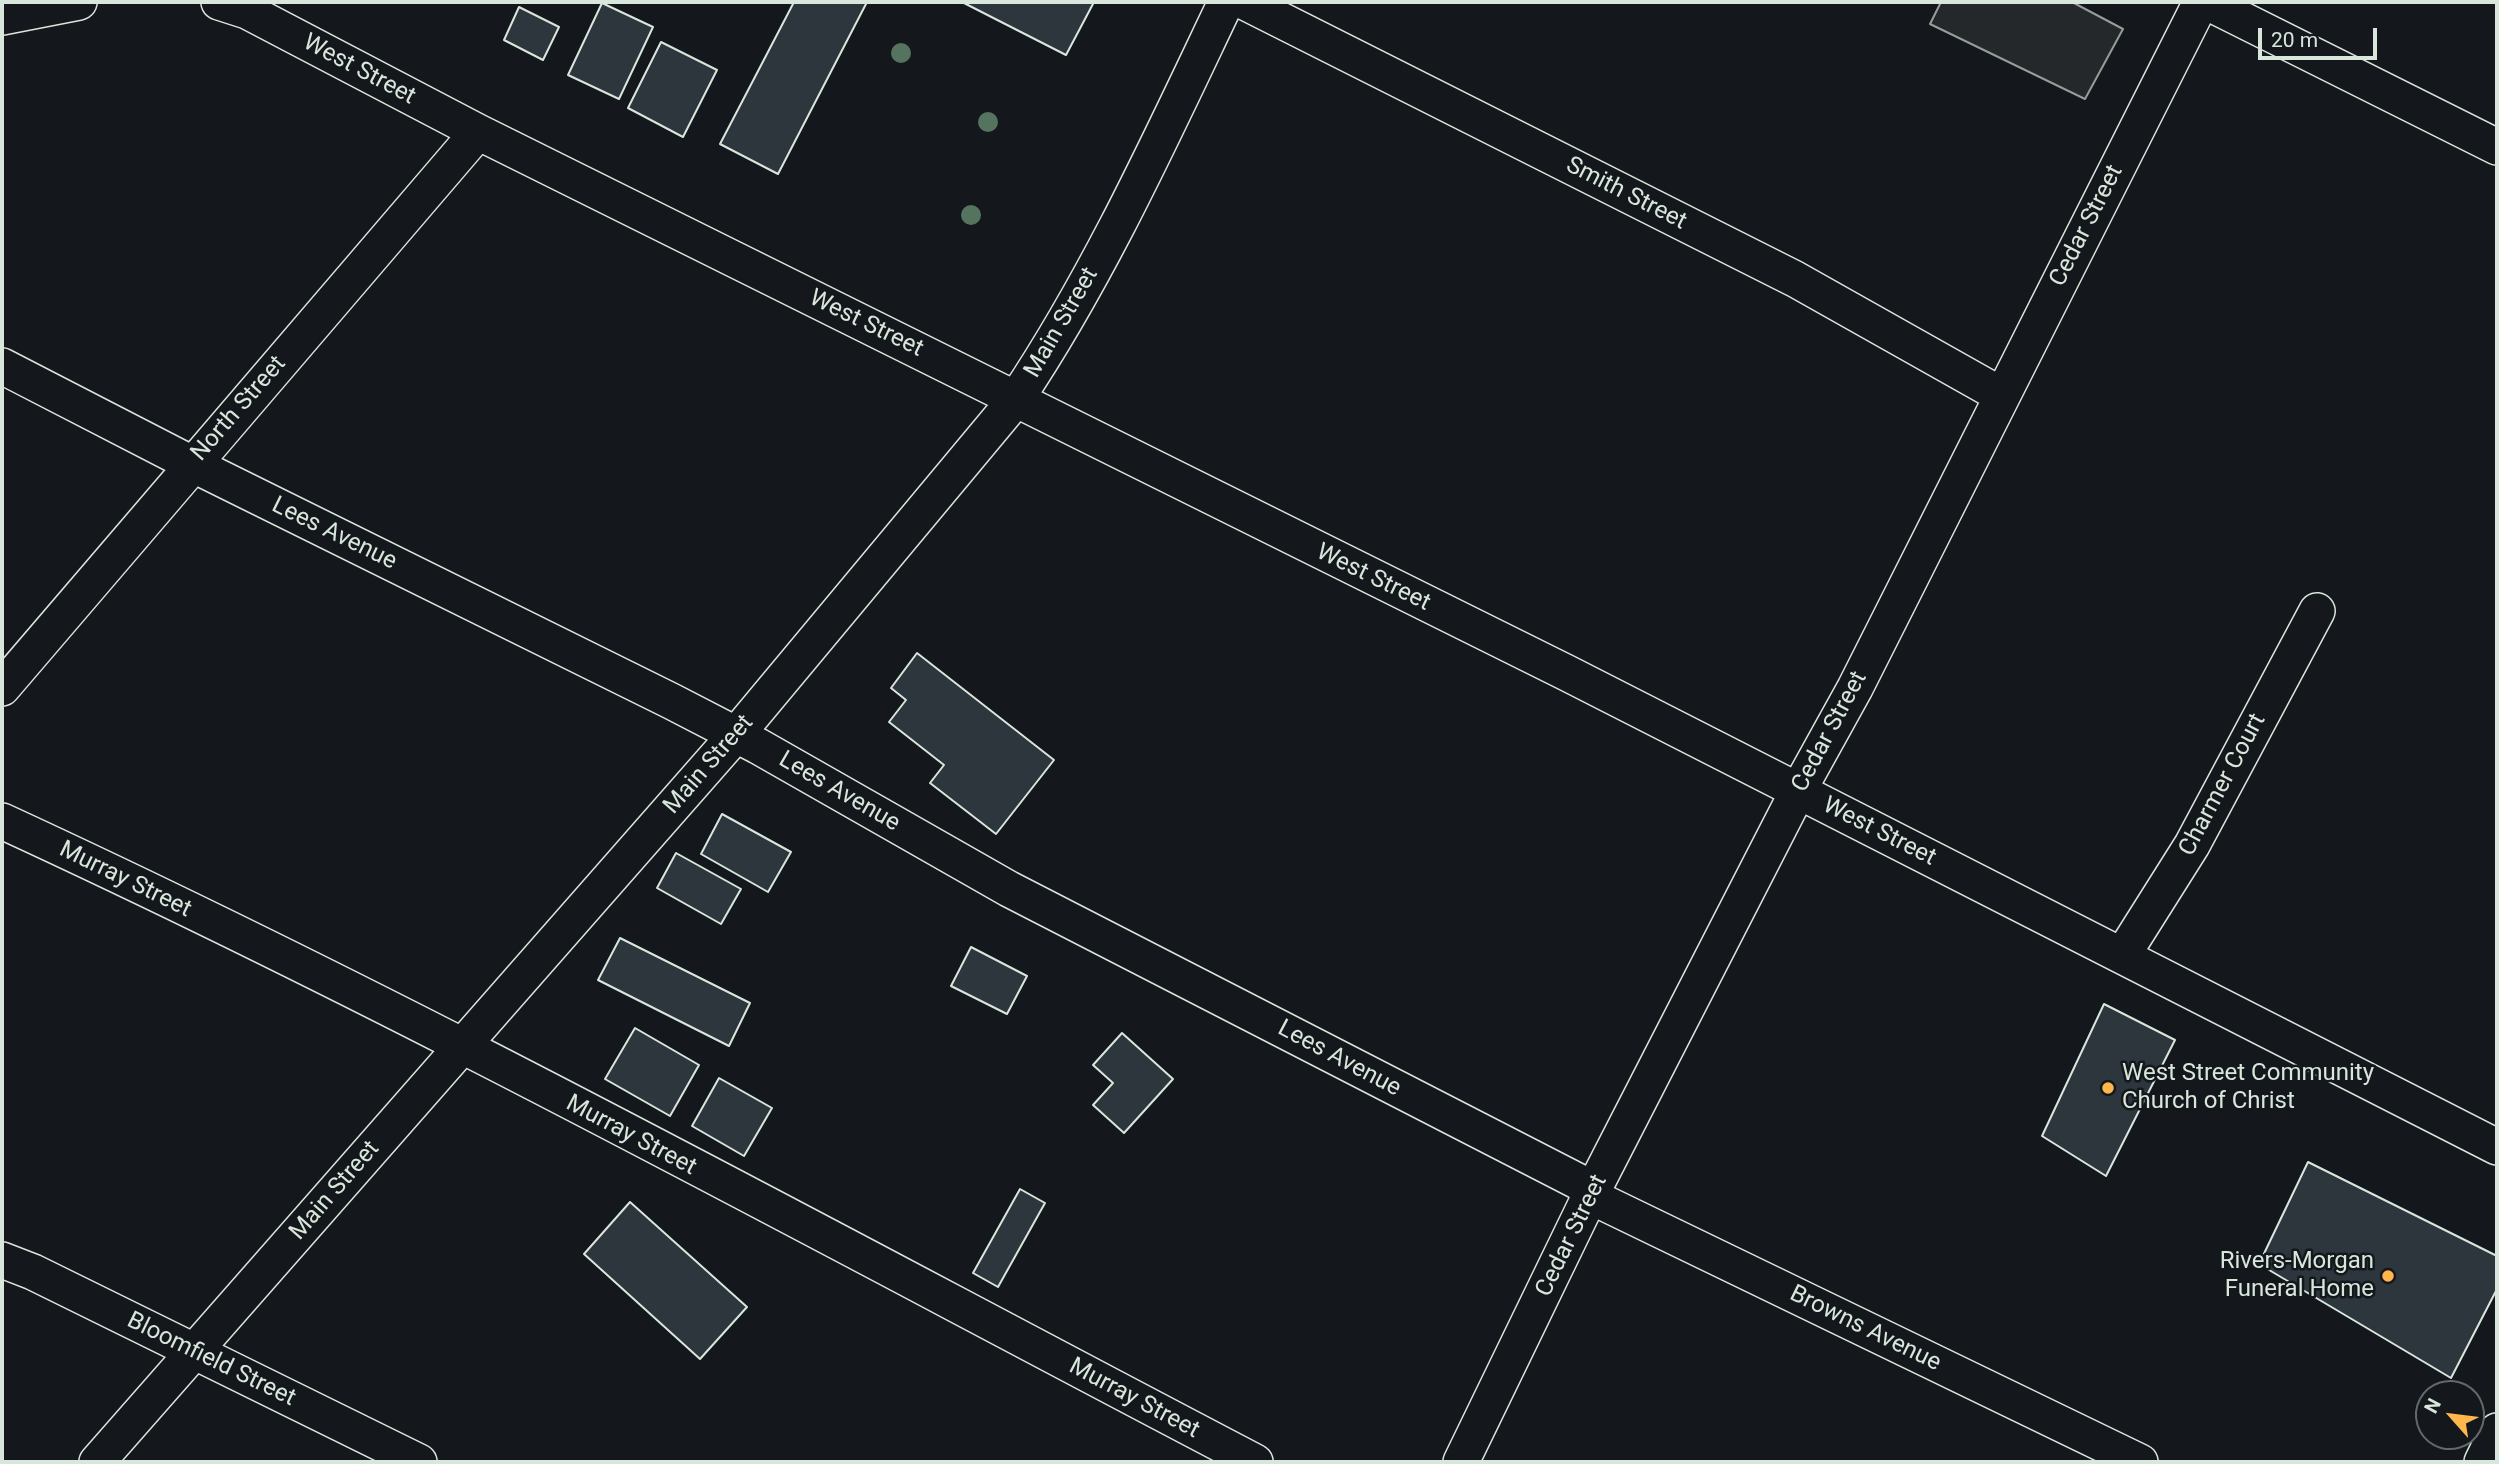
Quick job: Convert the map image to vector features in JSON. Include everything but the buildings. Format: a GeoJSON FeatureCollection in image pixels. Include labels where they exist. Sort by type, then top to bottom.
{"type":"FeatureCollection","features":[{"type":"Feature","properties":{"kind":"street"},"geometry":{"type":"LineString","coordinates":[[2,17],[79,2]]}},
{"type":"Feature","properties":{"kind":"street","name":"Main Street"},"geometry":{"type":"LineString","coordinates":[[97,1462],[735,735],[878,568],[1016,399],[1041,363],[1100,258],[1226,2]]}},
{"type":"Feature","properties":{"kind":"street","name":"Smith Street"},"geometry":{"type":"LineString","coordinates":[[1245,2],[1795,279],[2001,395]]}},
{"type":"Feature","properties":{"kind":"street","name":"Cedar Street"},"geometry":{"type":"LineString","coordinates":[[1461,1462],[1590,1196],[1798,791],[1855,688],[2201,2]]}},
{"type":"Feature","properties":{"kind":"street"},"geometry":{"type":"LineString","coordinates":[[2207,2],[2497,147]]}},
{"type":"Feature","properties":{"kind":"street","name":"West Street"},"geometry":{"type":"LineString","coordinates":[[239,5],[478,132],[1798,791],[2497,1147]]}},
{"type":"Feature","properties":{"kind":"street","name":"North Street"},"geometry":{"type":"LineString","coordinates":[[2,688],[478,132]]}},
{"type":"Feature","properties":{"kind":"street","name":"Lees Avenue"},"geometry":{"type":"LineString","coordinates":[[2,366],[192,464],[735,735],[1009,889],[1581,1183],[1590,1196]]}},
{"type":"Feature","properties":{"kind":"street","name":"Charmer Court"},"geometry":{"type":"LineString","coordinates":[[2122,956],[2192,845],[2317,611]]}},
{"type":"Feature","properties":{"kind":"street","name":"Murray Street"},"geometry":{"type":"LineString","coordinates":[[2,821],[96,864],[460,1046],[1255,1462]]}},
{"type":"Feature","properties":{"kind":"street","name":"Browns Avenue"},"geometry":{"type":"LineString","coordinates":[[1590,1196],[2140,1462]]}},
{"type":"Feature","properties":{"kind":"street","name":"Bloomfield Street"},"geometry":{"type":"LineString","coordinates":[[2,1260],[33,1272],[419,1462]]}},
{"type":"Feature","properties":{"kind":"street"},"geometry":{"type":"LineString","coordinates":[[2482,1462],[2497,1431]]}},
{"type":"Feature","properties":{"kind":"shaded area"},"geometry":{"type":"Polygon","coordinates":[[[1941,2],[2072,2],[2123,29],[2085,99],[1930,24],[1941,2]]]}},
{"type":"Feature","properties":{"kind":"place","name":"West Street Community Church of Christ"},"geometry":{"type":"Point","coordinates":[2108,1088]}},
{"type":"Feature","properties":{"kind":"place","name":"Rivers-Morgan Funeral Home"},"geometry":{"type":"Point","coordinates":[2388,1276]}}]}
